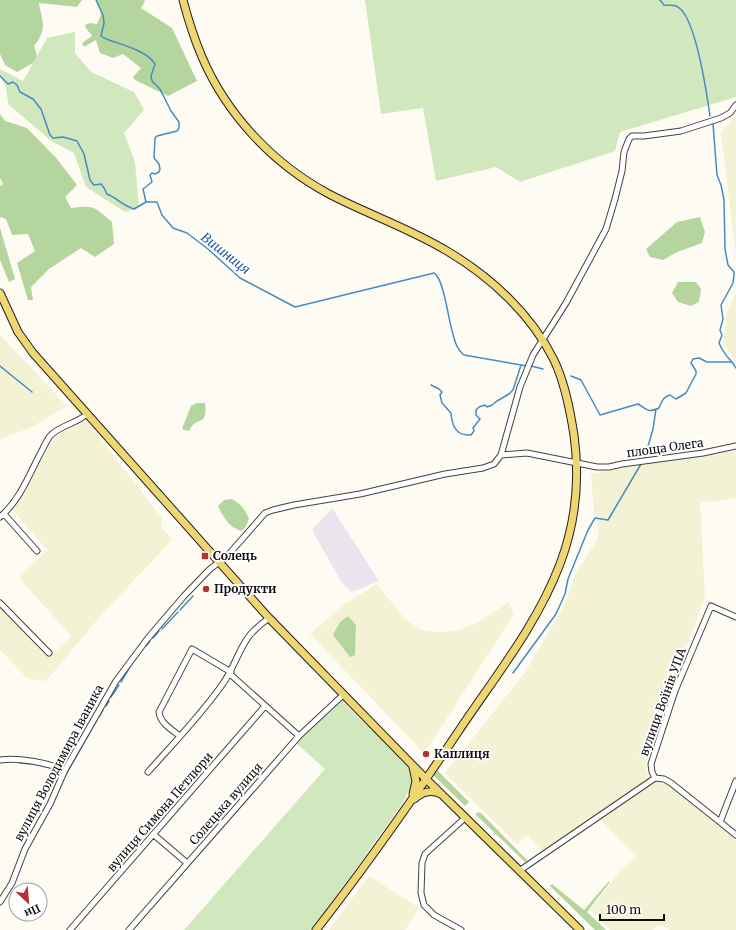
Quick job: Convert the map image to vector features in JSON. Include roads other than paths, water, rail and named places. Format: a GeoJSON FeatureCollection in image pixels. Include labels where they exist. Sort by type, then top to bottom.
{"type":"FeatureCollection","features":[{"type":"Feature","properties":{"kind":"main road"},"geometry":{"type":"LineString","coordinates":[[183,0],[196,44],[203,60],[228,105],[263,146],[300,177],[358,208],[416,234],[448,252],[498,287],[513,303],[542,340],[554,360],[564,388],[572,425],[577,464],[576,492],[572,526],[553,581],[532,621],[518,643],[426,779],[316,930]]}},
{"type":"Feature","properties":{"kind":"main road"},"geometry":{"type":"LineString","coordinates":[[0,293],[18,332],[25,343],[269,618],[412,765],[580,930]]}},
{"type":"Feature","properties":{"kind":"main road"},"geometry":{"type":"LineString","coordinates":[[409,803],[415,786],[416,777],[412,765]]}},
{"type":"Feature","properties":{"kind":"main road"},"geometry":{"type":"LineString","coordinates":[[409,803],[426,792],[433,791],[443,795]]}},
{"type":"Feature","properties":{"kind":"street"},"geometry":{"type":"LineString","coordinates":[[501,456],[520,387],[533,355],[566,303],[606,229],[622,171],[626,143],[632,136],[644,136],[681,131],[721,118],[730,113],[736,105]]}},
{"type":"Feature","properties":{"kind":"street"},"geometry":{"type":"LineString","coordinates":[[38,551],[2,515],[19,494],[50,437],[60,429],[79,420],[87,414]]}},
{"type":"Feature","properties":{"kind":"street","name":"площа Олега"},"geometry":{"type":"LineString","coordinates":[[501,456],[526,453],[577,464],[609,467],[702,453],[736,446]]}},
{"type":"Feature","properties":{"kind":"street","name":"вулиця Володимира Іваника"},"geometry":{"type":"LineString","coordinates":[[0,902],[12,883],[25,848],[50,804],[65,770],[106,697],[131,660],[184,596],[228,554],[265,513],[315,501],[360,494],[445,474],[482,468],[494,464],[501,456]]}},
{"type":"Feature","properties":{"kind":"street"},"geometry":{"type":"LineString","coordinates":[[0,603],[49,653]]}},
{"type":"Feature","properties":{"kind":"street","name":"вулиця Воїнів УПА"},"geometry":{"type":"LineString","coordinates":[[655,778],[651,768],[653,758],[675,691],[711,606],[736,617]]}},
{"type":"Feature","properties":{"kind":"street"},"geometry":{"type":"LineString","coordinates":[[148,772],[207,705],[230,673],[247,638],[260,624],[269,618]]}},
{"type":"Feature","properties":{"kind":"street"},"geometry":{"type":"LineString","coordinates":[[180,736],[166,724],[159,712],[192,649],[230,673],[299,736]]}},
{"type":"Feature","properties":{"kind":"street","name":"Солецька вулиця"},"geometry":{"type":"LineString","coordinates":[[128,930],[299,736],[343,695]]}},
{"type":"Feature","properties":{"kind":"street","name":"вулиця Симона Петлюри"},"geometry":{"type":"LineString","coordinates":[[70,930],[265,706]]}},
{"type":"Feature","properties":{"kind":"street"},"geometry":{"type":"LineString","coordinates":[[0,760],[14,759],[50,765],[65,770]]}},
{"type":"Feature","properties":{"kind":"street"},"geometry":{"type":"LineString","coordinates":[[519,870],[655,778],[664,779],[671,783],[736,835]]}},
{"type":"Feature","properties":{"kind":"street"},"geometry":{"type":"LineString","coordinates":[[720,822],[736,780]]}},
{"type":"Feature","properties":{"kind":"street"},"geometry":{"type":"LineString","coordinates":[[461,930],[434,915],[424,905],[421,892],[423,858],[425,854],[466,818]]}},
{"type":"Feature","properties":{"kind":"street"},"geometry":{"type":"LineString","coordinates":[[153,834],[187,863]]}},
{"type":"Feature","properties":{"kind":"waterway","name":"Вишниця"},"geometry":{"type":"LineString","coordinates":[[96,0],[103,15],[104,23],[101,36],[139,51],[151,59],[155,64],[151,76],[152,81],[160,89],[171,111],[179,122],[179,128],[177,131],[157,136],[155,138],[154,158],[159,164],[160,169],[159,172],[155,174],[152,173],[150,175],[152,182],[143,189],[146,202]]}},
{"type":"Feature","properties":{"kind":"waterway"},"geometry":{"type":"LineString","coordinates":[[660,0],[664,5],[676,6],[683,12],[689,23],[699,56],[710,116]]}},
{"type":"Feature","properties":{"kind":"waterway","name":"Вишниця"},"geometry":{"type":"LineString","coordinates":[[0,76],[8,84],[13,82],[17,85],[20,92],[33,99],[41,109],[50,135],[53,138],[63,137],[77,141],[84,154],[90,180],[94,185],[101,184],[107,194],[134,209],[146,202],[157,202],[162,215],[173,228],[187,233],[208,249],[240,278],[295,307],[434,273],[442,286],[452,332],[458,349],[464,355],[527,366]]}},
{"type":"Feature","properties":{"kind":"waterway"},"geometry":{"type":"LineString","coordinates":[[713,124],[717,175],[724,200],[725,249],[728,265],[734,272],[733,283],[721,305],[723,319],[720,330],[722,335],[719,343],[724,353],[732,362]]}},
{"type":"Feature","properties":{"kind":"waterway","name":"Вишниця"},"geometry":{"type":"LineString","coordinates":[[571,376],[581,380],[600,415],[638,404],[648,410],[652,410],[659,408],[666,397],[670,395],[676,399],[686,393],[696,374],[696,371],[691,363],[693,359],[699,358],[707,362],[732,362],[736,368]]}},
{"type":"Feature","properties":{"kind":"waterway"},"geometry":{"type":"LineString","coordinates":[[431,385],[442,392],[440,395],[442,403],[451,413],[456,430],[462,434],[471,435],[474,431],[473,428],[480,419],[476,415],[476,410],[485,405],[487,407],[492,405],[509,394],[513,390],[521,365]]}},
{"type":"Feature","properties":{"kind":"waterway"},"geometry":{"type":"LineString","coordinates":[[0,366],[32,392]]}},
{"type":"Feature","properties":{"kind":"waterway","name":"Вишниця"},"geometry":{"type":"LineString","coordinates":[[531,366],[543,369]]}},
{"type":"Feature","properties":{"kind":"waterway"},"geometry":{"type":"LineString","coordinates":[[645,457],[653,429],[656,409]]}},
{"type":"Feature","properties":{"kind":"waterway"},"geometry":{"type":"LineString","coordinates":[[513,673],[556,614],[565,594],[568,579],[588,530],[595,518],[608,520],[641,464]]}},
{"type":"Feature","properties":{"kind":"waterway"},"geometry":{"type":"LineString","coordinates":[[180,610],[193,596]]}},
{"type":"Feature","properties":{"kind":"waterway"},"geometry":{"type":"LineString","coordinates":[[162,629],[178,612]]}},
{"type":"Feature","properties":{"kind":"waterway"},"geometry":{"type":"LineString","coordinates":[[153,638],[159,631]]}},
{"type":"Feature","properties":{"kind":"waterway"},"geometry":{"type":"LineString","coordinates":[[146,646],[150,641]]}},
{"type":"Feature","properties":{"kind":"waterway"},"geometry":{"type":"LineString","coordinates":[[121,682],[131,665]]}},
{"type":"Feature","properties":{"kind":"waterway"},"geometry":{"type":"LineString","coordinates":[[111,697],[119,685]]}},
{"type":"Feature","properties":{"kind":"waterway"},"geometry":{"type":"LineString","coordinates":[[106,706],[109,701]]}},
{"type":"Feature","properties":{"kind":"waterway"},"geometry":{"type":"LineString","coordinates":[[99,717],[103,710]]}},
{"type":"Feature","properties":{"kind":"waterway"},"geometry":{"type":"LineString","coordinates":[[64,778],[97,720]]}},
{"type":"Feature","properties":{"kind":"waterway"},"geometry":{"type":"LineString","coordinates":[[20,763],[33,764]]}},
{"type":"Feature","properties":{"kind":"place","name":"Солець"},"geometry":{"type":"Point","coordinates":[205,556]}},
{"type":"Feature","properties":{"kind":"place","name":"Продукти"},"geometry":{"type":"Point","coordinates":[206,589]}},
{"type":"Feature","properties":{"kind":"place","name":"Каплиця"},"geometry":{"type":"Point","coordinates":[426,754]}}]}
